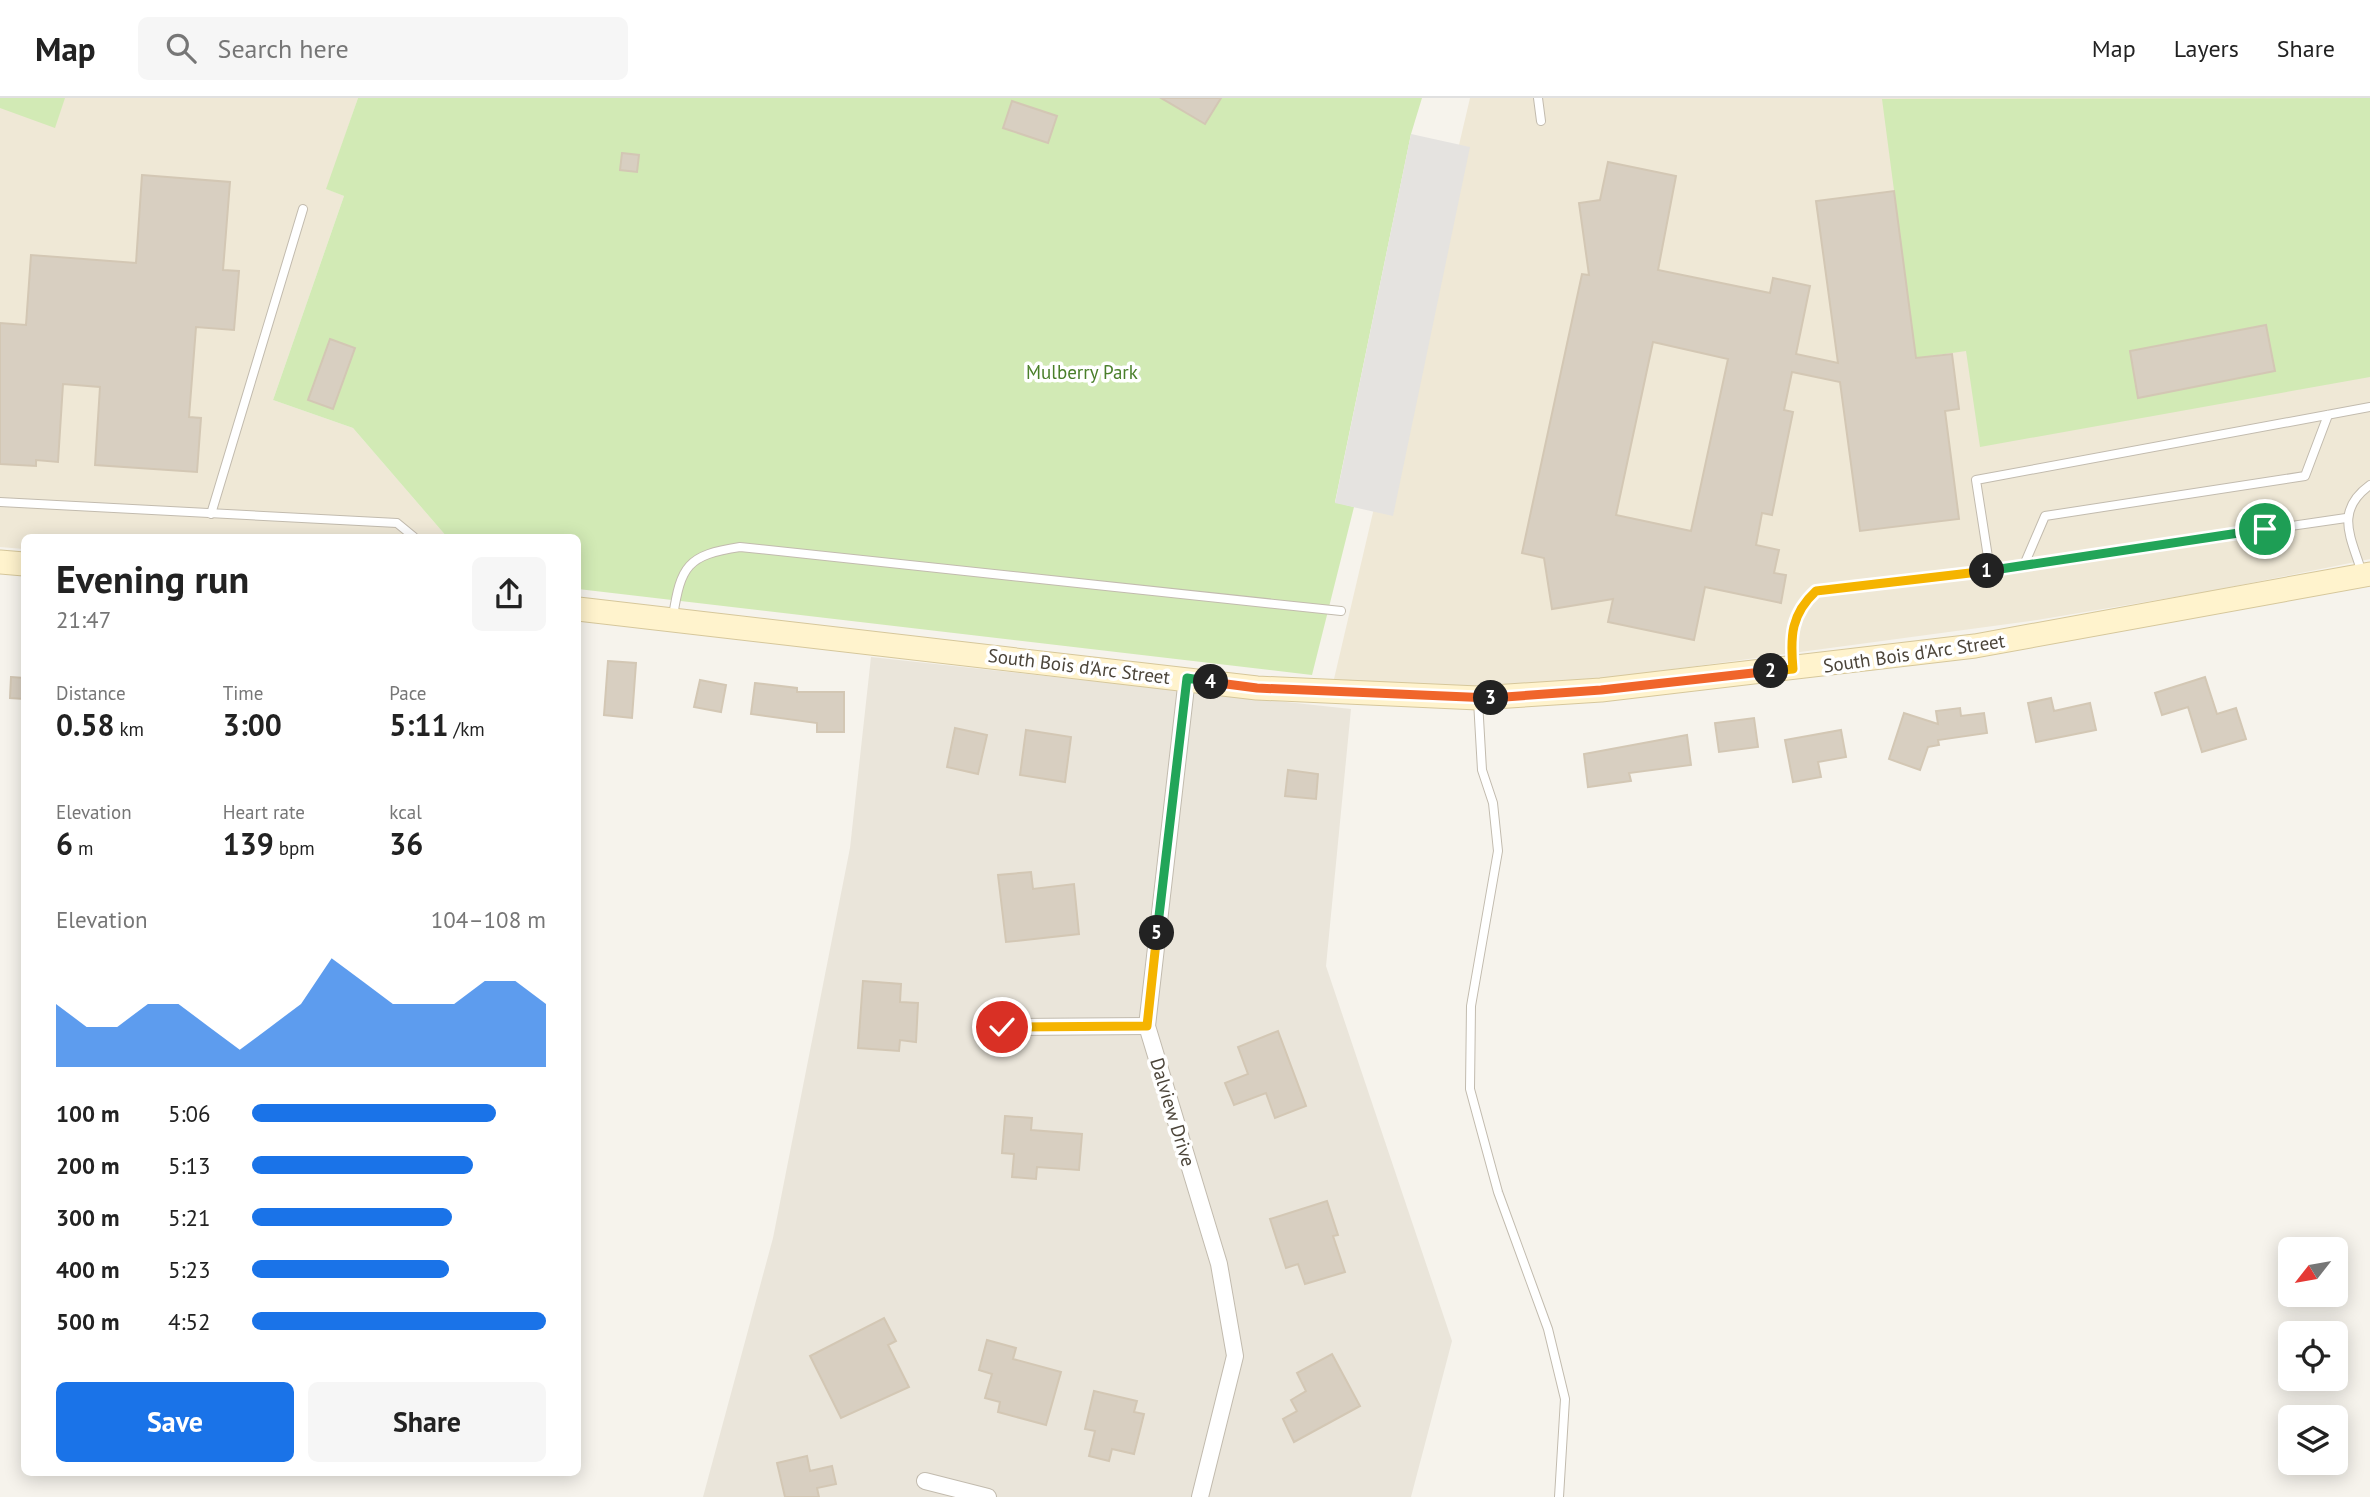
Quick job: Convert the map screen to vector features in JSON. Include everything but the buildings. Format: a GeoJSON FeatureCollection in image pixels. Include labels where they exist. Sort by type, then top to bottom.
{"type":"FeatureCollection","features":[{"type":"Feature","properties":{"kind":"main road"},"geometry":{"type":"LineString","coordinates":[[0,562],[21,564]]}},
{"type":"Feature","properties":{"kind":"main road","name":"South Bois d'Arc Street"},"geometry":{"type":"LineString","coordinates":[[581,609],[1257,688],[1478,698],[1601,690],[1975,646],[2366,575]]}},
{"type":"Feature","properties":{"kind":"street","name":"Dalview Drive"},"geometry":{"type":"LineString","coordinates":[[1187,678],[1147,1026],[1219,1264],[1236,1356],[1200,1497]]}},
{"type":"Feature","properties":{"kind":"street"},"geometry":{"type":"LineString","coordinates":[[1002,1027],[1147,1026]]}},
{"type":"Feature","properties":{"kind":"street"},"geometry":{"type":"LineString","coordinates":[[925,1481],[988,1497]]}},
{"type":"Feature","properties":{"kind":"lane"},"geometry":{"type":"LineString","coordinates":[[1538,98],[1541,121]]}},
{"type":"Feature","properties":{"kind":"lane"},"geometry":{"type":"LineString","coordinates":[[211,514],[303,209]]}},
{"type":"Feature","properties":{"kind":"lane"},"geometry":{"type":"LineString","coordinates":[[1990,570],[1976,481],[2370,407]]}},
{"type":"Feature","properties":{"kind":"lane"},"geometry":{"type":"LineString","coordinates":[[2024,565],[2045,516],[2305,476],[2328,415]]}},
{"type":"Feature","properties":{"kind":"lane"},"geometry":{"type":"LineString","coordinates":[[2366,575],[2346,518],[2353,501],[2370,485]]}},
{"type":"Feature","properties":{"kind":"lane"},"geometry":{"type":"LineString","coordinates":[[0,502],[397,523],[410,534]]}},
{"type":"Feature","properties":{"kind":"lane"},"geometry":{"type":"LineString","coordinates":[[1793,669],[1790,637],[1794,619],[1805,601],[1816,591],[1990,570],[2346,518]]}},
{"type":"Feature","properties":{"kind":"lane"},"geometry":{"type":"LineString","coordinates":[[673,619],[678,582],[685,568],[714,551],[740,547],[1341,611]]}},
{"type":"Feature","properties":{"kind":"lane"},"geometry":{"type":"LineString","coordinates":[[1478,698],[1482,771],[1493,803],[1498,851],[1471,1006],[1469,1089],[1498,1192],[1548,1329],[1565,1399],[1559,1497]]}},
{"type":"Feature","properties":{"kind":"shaded area"},"geometry":{"type":"Polygon","coordinates":[[[0,98],[358,98],[327,189],[344,196],[273,400],[353,428],[444,534],[21,534],[21,549],[0,547],[0,98]]]}},
{"type":"Feature","properties":{"kind":"shaded area"},"geometry":{"type":"Polygon","coordinates":[[[1470,98],[2370,98],[2370,559],[2211,591],[2037,620],[1608,678],[1499,687],[1422,686],[1334,679],[1470,98]]]}},
{"type":"Feature","properties":{"kind":"shaded area"},"geometry":{"type":"Polygon","coordinates":[[[1411,134],[1470,147],[1393,516],[1335,503],[1411,134]]]}},
{"type":"Feature","properties":{"kind":"shaded area"},"geometry":{"type":"Polygon","coordinates":[[[871,657],[1351,709],[1326,966],[1452,1341],[1411,1497],[703,1497],[773,1238],[850,848],[871,657]]]}},
{"type":"Feature","properties":{"kind":"green space"},"geometry":{"type":"Polygon","coordinates":[[[0,98],[65,98],[55,128],[0,108],[0,98]]]}},
{"type":"Feature","properties":{"kind":"green space","name":"Mulberry Park"},"geometry":{"type":"Polygon","coordinates":[[[358,98],[1422,98],[1411,134],[1335,502],[1354,507],[1312,675],[581,589],[581,534],[444,534],[353,428],[273,400],[344,196],[326,189],[358,98]]]}},
{"type":"Feature","properties":{"kind":"green space"},"geometry":{"type":"Polygon","coordinates":[[[2370,98],[2370,377],[1980,447],[1966,351],[1916,358],[1882,99],[2370,98]]]}},
{"type":"Feature","properties":{"kind":"route"},"geometry":{"type":"LineString","coordinates":[[1002,1027],[1147,1026],[1187,678],[1257,688],[1500,698],[1793,669],[1790,637],[1794,619],[1805,601],[1816,591],[1990,570],[2265,529]]}}]}
